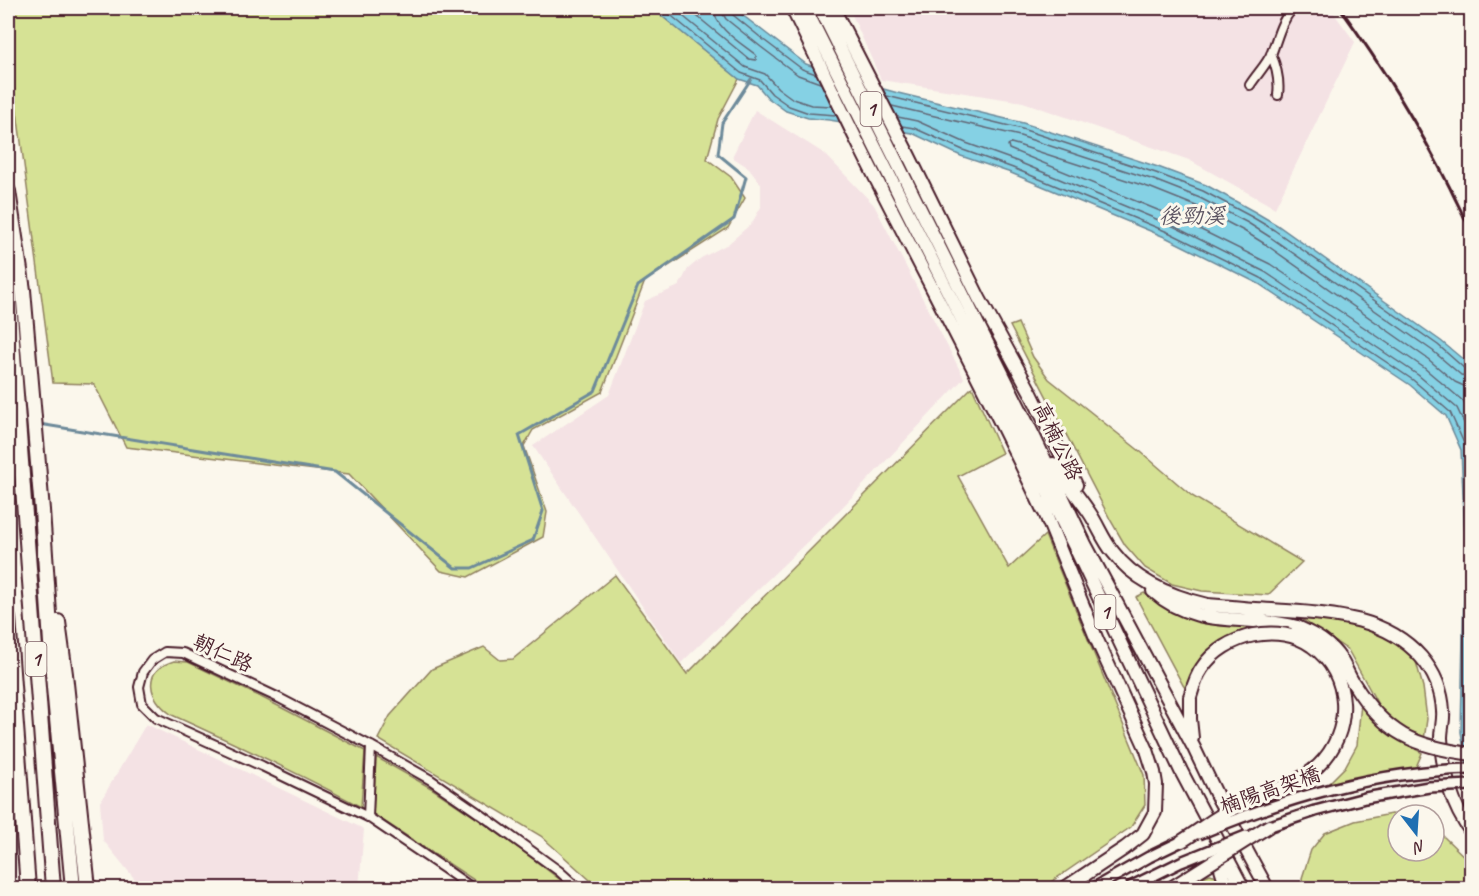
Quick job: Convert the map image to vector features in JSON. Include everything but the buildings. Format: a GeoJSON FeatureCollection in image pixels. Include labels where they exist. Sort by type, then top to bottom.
{"type":"FeatureCollection","features":[{"type":"Feature","properties":{"kind":"highway"},"geometry":{"type":"LineString","coordinates":[[8,190],[23,290],[72,888]]}},
{"type":"Feature","properties":{"kind":"highway","name":"1"},"geometry":{"type":"LineString","coordinates":[[8,288],[53,888]]}},
{"type":"Feature","properties":{"kind":"highway"},"geometry":{"type":"LineString","coordinates":[[42,510],[65,674],[88,888]]}},
{"type":"Feature","properties":{"kind":"highway","name":"1"},"geometry":{"type":"LineString","coordinates":[[8,618],[28,888]]}},
{"type":"Feature","properties":{"kind":"main road","name":"高楠公路"},"geometry":{"type":"LineString","coordinates":[[792,8],[861,148],[1018,446],[1181,771],[1243,888]]}},
{"type":"Feature","properties":{"kind":"main road","name":"高楠公路"},"geometry":{"type":"LineString","coordinates":[[805,8],[1005,405],[1018,446]]}},
{"type":"Feature","properties":{"kind":"main road","name":"高楠公路"},"geometry":{"type":"LineString","coordinates":[[820,8],[1074,520],[1194,748],[1213,789],[1267,888]]}},
{"type":"Feature","properties":{"kind":"main road","name":"高楠公路"},"geometry":{"type":"LineString","coordinates":[[833,8],[984,307],[1050,430],[1089,512]]}},
{"type":"Feature","properties":{"kind":"main road"},"geometry":{"type":"LineString","coordinates":[[1050,430],[1074,520]]}},
{"type":"Feature","properties":{"kind":"main road"},"geometry":{"type":"LineString","coordinates":[[1034,437],[1089,512],[1112,551],[1168,603],[1192,614],[1208,618],[1277,623],[1297,627],[1316,636],[1330,646],[1368,704],[1384,722],[1398,733],[1437,749],[1472,754]]}},
{"type":"Feature","properties":{"kind":"main road"},"geometry":{"type":"LineString","coordinates":[[1018,446],[1049,508],[1097,640],[1147,750],[1156,784],[1155,812],[1143,834],[1065,888]]}},
{"type":"Feature","properties":{"kind":"main road"},"geometry":{"type":"LineString","coordinates":[[1142,580],[1191,602],[1208,606],[1319,613],[1356,619],[1388,631],[1406,642],[1425,661],[1439,688],[1444,712],[1441,737],[1447,779],[1459,814],[1472,833]]}},
{"type":"Feature","properties":{"kind":"main road"},"geometry":{"type":"LineString","coordinates":[[1182,841],[1234,807],[1306,775],[1330,751],[1341,730],[1343,712],[1339,684],[1329,662],[1313,646],[1290,635],[1277,633],[1252,635],[1224,647],[1202,668],[1190,697],[1194,748]]}},
{"type":"Feature","properties":{"kind":"main road"},"geometry":{"type":"LineString","coordinates":[[1206,820],[1224,878],[1230,888]]}},
{"type":"Feature","properties":{"kind":"main road"},"geometry":{"type":"LineString","coordinates":[[1171,888],[1269,826]]}},
{"type":"Feature","properties":{"kind":"street"},"geometry":{"type":"LineString","coordinates":[[1250,85],[1272,54],[1278,32],[1293,8]]}},
{"type":"Feature","properties":{"kind":"street"},"geometry":{"type":"LineString","coordinates":[[1272,54],[1280,84],[1278,95]]}},
{"type":"Feature","properties":{"kind":"street","name":"朝仁路"},"geometry":{"type":"LineString","coordinates":[[472,888],[368,817],[262,765],[156,718],[142,704],[139,687],[142,672],[152,660],[165,652],[183,654],[279,698],[430,780],[559,871],[578,888]]}},
{"type":"Feature","properties":{"kind":"street"},"geometry":{"type":"LineString","coordinates":[[368,817],[371,746]]}},
{"type":"Feature","properties":{"kind":"street","name":"楠陽高架橋"},"geometry":{"type":"LineString","coordinates":[[1094,888],[1182,841],[1243,816],[1328,789],[1439,769],[1472,769]]}},
{"type":"Feature","properties":{"kind":"street"},"geometry":{"type":"LineString","coordinates":[[1128,888],[1181,862],[1269,826],[1315,812],[1374,796],[1429,787],[1472,785]]}},
{"type":"Feature","properties":{"kind":"shaded area"},"geometry":{"type":"Polygon","coordinates":[[[849,8],[1330,8],[1355,42],[1275,208],[1189,160],[1023,102],[881,80],[849,8]]]}},
{"type":"Feature","properties":{"kind":"shaded area"},"geometry":{"type":"Polygon","coordinates":[[[755,110],[825,154],[874,205],[964,378],[833,517],[681,663],[533,446],[609,395],[645,301],[679,286],[688,269],[701,258],[728,244],[752,223],[761,207],[761,184],[749,168],[732,157],[755,110]]]}},
{"type":"Feature","properties":{"kind":"shaded area"},"geometry":{"type":"Polygon","coordinates":[[[146,724],[364,829],[359,888],[142,888],[103,840],[100,802],[146,724]]]}},
{"type":"Feature","properties":{"kind":"green space"},"geometry":{"type":"Polygon","coordinates":[[[8,8],[652,8],[739,79],[718,119],[707,159],[731,177],[745,198],[728,228],[645,281],[602,392],[533,430],[524,446],[547,512],[543,537],[468,577],[441,571],[349,474],[126,447],[94,384],[53,383],[10,59],[8,8]]]}},
{"type":"Feature","properties":{"kind":"green space"},"geometry":{"type":"Polygon","coordinates":[[[1018,323],[1033,357],[1049,379],[1192,496],[1302,562],[1268,595],[1202,591],[1172,584],[1145,568],[1125,545],[1111,521],[1010,326],[1018,323]]]}},
{"type":"Feature","properties":{"kind":"green space"},"geometry":{"type":"Polygon","coordinates":[[[972,387],[1002,453],[958,476],[1009,568],[1045,535],[1144,775],[1145,805],[1131,827],[1042,888],[599,888],[541,836],[378,739],[390,716],[432,669],[484,647],[500,660],[513,659],[615,575],[687,674],[972,387]]]}},
{"type":"Feature","properties":{"kind":"green space"},"geometry":{"type":"Polygon","coordinates":[[[1144,593],[1190,619],[1278,628],[1242,634],[1186,689],[1136,597],[1144,593]]]}},
{"type":"Feature","properties":{"kind":"green space"},"geometry":{"type":"Polygon","coordinates":[[[1297,616],[1352,623],[1374,630],[1404,645],[1415,658],[1423,687],[1427,719],[1424,740],[1404,728],[1380,708],[1348,650],[1297,616]]]}},
{"type":"Feature","properties":{"kind":"green space"},"geometry":{"type":"Polygon","coordinates":[[[174,661],[188,662],[365,751],[361,807],[244,748],[172,715],[158,701],[153,693],[152,685],[156,671],[163,665],[174,661]]]}},
{"type":"Feature","properties":{"kind":"green space"},"geometry":{"type":"Polygon","coordinates":[[[1361,703],[1366,712],[1380,726],[1422,753],[1416,767],[1327,785],[1345,767],[1357,745],[1361,703]]]}},
{"type":"Feature","properties":{"kind":"green space"},"geometry":{"type":"Polygon","coordinates":[[[376,757],[431,788],[479,820],[571,888],[486,888],[373,814],[376,757]]]}},
{"type":"Feature","properties":{"kind":"green space"},"geometry":{"type":"Polygon","coordinates":[[[1386,815],[1386,863],[1446,863],[1446,839],[1471,863],[1471,888],[1303,888],[1302,878],[1311,850],[1325,833],[1355,821],[1386,815]]]}},
{"type":"Feature","properties":{"kind":"green space"},"geometry":{"type":"Polygon","coordinates":[[[1210,874],[1217,876],[1224,888],[1177,888],[1210,874]]]}},
{"type":"Feature","properties":{"kind":"water","name":"後勁溪"},"geometry":{"type":"Polygon","coordinates":[[[652,8],[733,8],[806,64],[898,93],[1023,123],[1206,185],[1277,225],[1441,341],[1471,366],[1471,789],[1461,732],[1465,538],[1461,450],[1446,416],[1410,385],[1259,284],[1167,238],[1011,173],[961,156],[912,133],[808,118],[786,111],[768,98],[757,85],[739,79],[652,8]]]}},
{"type":"Feature","properties":{"kind":"waterway"},"geometry":{"type":"LineString","coordinates":[[39,424],[335,472],[455,568],[472,568],[533,540],[543,511],[519,435],[595,391],[638,286],[734,219],[746,177],[718,154],[722,123],[751,79]]}},
{"type":"Feature","properties":{"kind":"railway"},"geometry":{"type":"LineString","coordinates":[[1340,8],[1412,118],[1438,164],[1472,234]]}}]}
